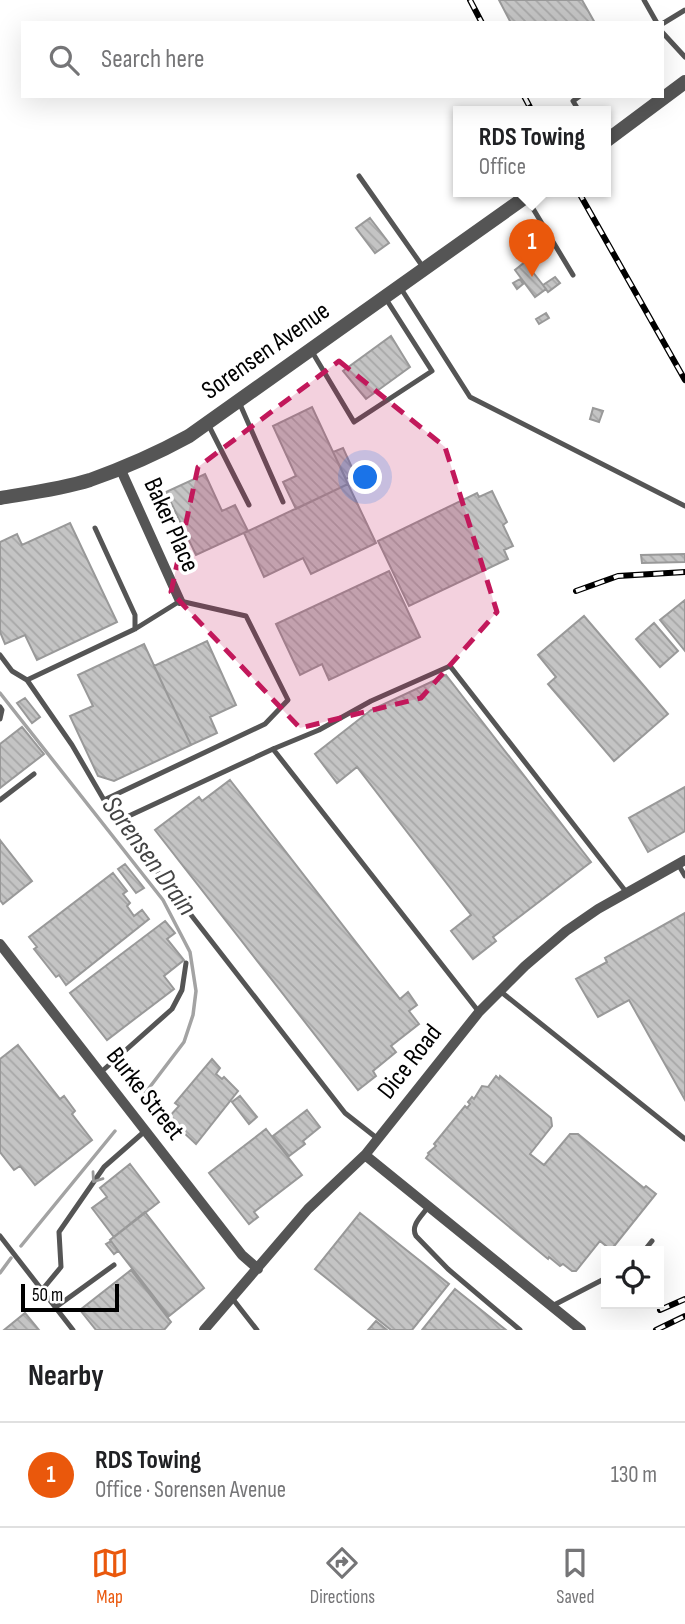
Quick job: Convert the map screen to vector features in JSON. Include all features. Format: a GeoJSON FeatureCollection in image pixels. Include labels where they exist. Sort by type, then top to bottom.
{"type":"FeatureCollection","features":[{"type":"Feature","properties":{"kind":"street"},"geometry":{"type":"LineString","coordinates":[[664,98],[685,82]]}},
{"type":"Feature","properties":{"kind":"street"},"geometry":{"type":"LineString","coordinates":[[611,137],[664,98]]}},
{"type":"Feature","properties":{"kind":"street","name":"Sorensen Avenue"},"geometry":{"type":"LineString","coordinates":[[0,498],[61,488],[162,450],[239,401],[526,197]]}},
{"type":"Feature","properties":{"kind":"street","name":"Baker Place"},"geometry":{"type":"LineString","coordinates":[[120,468],[180,601]]}},
{"type":"Feature","properties":{"kind":"street","name":"Dice Road"},"geometry":{"type":"LineString","coordinates":[[204,1330],[308,1209],[365,1156],[479,1012],[525,965],[566,931],[682,862]]}},
{"type":"Feature","properties":{"kind":"street","name":"Burke Street"},"geometry":{"type":"LineString","coordinates":[[0,944],[242,1255],[258,1269]]}},
{"type":"Feature","properties":{"kind":"street"},"geometry":{"type":"LineString","coordinates":[[365,1156],[552,1306],[567,1326],[581,1330]]}},
{"type":"Feature","properties":{"kind":"lane"},"geometry":{"type":"LineString","coordinates":[[644,0],[659,21]]}},
{"type":"Feature","properties":{"kind":"lane"},"geometry":{"type":"LineString","coordinates":[[664,21],[685,10]]}},
{"type":"Feature","properties":{"kind":"lane"},"geometry":{"type":"LineString","coordinates":[[664,35],[685,57]]}},
{"type":"Feature","properties":{"kind":"lane"},"geometry":{"type":"LineString","coordinates":[[359,176],[424,269]]}},
{"type":"Feature","properties":{"kind":"lane"},"geometry":{"type":"LineString","coordinates":[[532,197],[573,275]]}},
{"type":"Feature","properties":{"kind":"lane"},"geometry":{"type":"LineString","coordinates":[[400,287],[470,397],[685,506]]}},
{"type":"Feature","properties":{"kind":"lane"},"geometry":{"type":"LineString","coordinates":[[311,350],[354,422],[432,371],[384,298]]}},
{"type":"Feature","properties":{"kind":"lane"},"geometry":{"type":"LineString","coordinates":[[239,401],[284,502]]}},
{"type":"Feature","properties":{"kind":"lane"},"geometry":{"type":"LineString","coordinates":[[207,423],[248,505]]}},
{"type":"Feature","properties":{"kind":"lane"},"geometry":{"type":"LineString","coordinates":[[95,528],[135,615],[135,629]]}},
{"type":"Feature","properties":{"kind":"lane"},"geometry":{"type":"LineString","coordinates":[[0,655],[12,671],[27,680],[72,745],[104,800],[265,724],[288,700],[246,616],[180,601],[135,629],[27,680]]}},
{"type":"Feature","properties":{"kind":"lane"},"geometry":{"type":"LineString","coordinates":[[378,1139],[345,1113],[118,821],[319,730],[371,701],[450,666],[627,893]]}},
{"type":"Feature","properties":{"kind":"lane"},"geometry":{"type":"LineString","coordinates":[[0,707],[0,719]]}},
{"type":"Feature","properties":{"kind":"lane"},"geometry":{"type":"LineString","coordinates":[[273,749],[479,1012]]}},
{"type":"Feature","properties":{"kind":"lane"},"geometry":{"type":"LineString","coordinates":[[0,800],[34,774]]}},
{"type":"Feature","properties":{"kind":"lane"},"geometry":{"type":"LineString","coordinates":[[682,862],[685,876]]}},
{"type":"Feature","properties":{"kind":"lane"},"geometry":{"type":"LineString","coordinates":[[100,1073],[172,1009],[182,990],[186,963]]}},
{"type":"Feature","properties":{"kind":"lane"},"geometry":{"type":"LineString","coordinates":[[500,991],[685,1139]]}},
{"type":"Feature","properties":{"kind":"lane"},"geometry":{"type":"LineString","coordinates":[[42,1290],[61,1267],[59,1232],[104,1167],[145,1131]]}},
{"type":"Feature","properties":{"kind":"lane"},"geometry":{"type":"LineString","coordinates":[[428,1207],[414,1226],[416,1236],[448,1269],[520,1330]]}},
{"type":"Feature","properties":{"kind":"lane"},"geometry":{"type":"LineString","coordinates":[[0,1236],[73,1330]]}},
{"type":"Feature","properties":{"kind":"lane"},"geometry":{"type":"LineString","coordinates":[[648,1246],[652,1241]]}},
{"type":"Feature","properties":{"kind":"lane"},"geometry":{"type":"LineString","coordinates":[[56,1307],[114,1265]]}},
{"type":"Feature","properties":{"kind":"lane"},"geometry":{"type":"LineString","coordinates":[[552,1306],[601,1281]]}},
{"type":"Feature","properties":{"kind":"lane"},"geometry":{"type":"LineString","coordinates":[[232,1298],[257,1330]]}},
{"type":"Feature","properties":{"kind":"highlighted area"},"geometry":{"type":"Polygon","coordinates":[[[339,361],[445,447],[497,612],[421,698],[300,728],[171,592],[198,467],[339,361]]]}},
{"type":"Feature","properties":{"kind":"building"},"geometry":{"type":"Polygon","coordinates":[[[499,0],[582,0],[594,21],[510,21],[499,0]]]}},
{"type":"Feature","properties":{"kind":"building"},"geometry":{"type":"Polygon","coordinates":[[[370,218],[389,243],[375,253],[356,228],[370,218]]]}},
{"type":"Feature","properties":{"kind":"building"},"geometry":{"type":"Polygon","coordinates":[[[525,262],[546,289],[535,297],[515,270],[525,262]]]}},
{"type":"Feature","properties":{"kind":"building"},"geometry":{"type":"Polygon","coordinates":[[[555,277],[560,283],[548,292],[543,285],[555,277]]]}},
{"type":"Feature","properties":{"kind":"building"},"geometry":{"type":"Polygon","coordinates":[[[520,279],[523,284],[517,289],[513,283],[520,279]]]}},
{"type":"Feature","properties":{"kind":"building"},"geometry":{"type":"Polygon","coordinates":[[[546,313],[549,318],[539,324],[536,319],[546,313]]]}},
{"type":"Feature","properties":{"kind":"building"},"geometry":{"type":"Polygon","coordinates":[[[391,336],[410,367],[366,399],[343,371],[391,336]]]}},
{"type":"Feature","properties":{"kind":"building"},"geometry":{"type":"Polygon","coordinates":[[[312,407],[348,484],[296,509],[283,482],[296,476],[273,426],[312,407]]]}},
{"type":"Feature","properties":{"kind":"building"},"geometry":{"type":"Polygon","coordinates":[[[593,408],[603,411],[599,422],[590,419],[593,408]]]}},
{"type":"Feature","properties":{"kind":"building"},"geometry":{"type":"Polygon","coordinates":[[[343,448],[355,474],[346,479],[333,452],[343,448]]]}},
{"type":"Feature","properties":{"kind":"building"},"geometry":{"type":"Polygon","coordinates":[[[205,474],[222,511],[235,505],[248,531],[196,555],[166,492],[205,474]]]}},
{"type":"Feature","properties":{"kind":"building"},"geometry":{"type":"Polygon","coordinates":[[[348,484],[376,543],[311,574],[303,558],[264,577],[244,533],[348,484]]]}},
{"type":"Feature","properties":{"kind":"building"},"geometry":{"type":"Polygon","coordinates":[[[492,491],[507,522],[503,525],[513,546],[504,550],[508,559],[409,606],[378,541],[477,493],[479,497],[492,491]]]}},
{"type":"Feature","properties":{"kind":"building"},"geometry":{"type":"Polygon","coordinates":[[[70,523],[117,622],[37,660],[25,635],[5,644],[0,632],[0,542],[17,534],[22,545],[70,523]]]}},
{"type":"Feature","properties":{"kind":"building"},"geometry":{"type":"Polygon","coordinates":[[[685,554],[685,562],[642,563],[641,555],[685,554]]]}},
{"type":"Feature","properties":{"kind":"building"},"geometry":{"type":"Polygon","coordinates":[[[389,571],[420,637],[329,680],[322,664],[300,675],[276,624],[389,571]]]}},
{"type":"Feature","properties":{"kind":"building"},"geometry":{"type":"Polygon","coordinates":[[[685,600],[685,651],[660,620],[685,600]]]}},
{"type":"Feature","properties":{"kind":"building"},"geometry":{"type":"Polygon","coordinates":[[[584,616],[668,714],[614,761],[548,684],[556,677],[538,655],[584,616]]]}},
{"type":"Feature","properties":{"kind":"building"},"geometry":{"type":"Polygon","coordinates":[[[654,623],[678,651],[660,667],[636,639],[654,623]]]}},
{"type":"Feature","properties":{"kind":"building"},"geometry":{"type":"Polygon","coordinates":[[[207,641],[236,705],[210,717],[217,733],[191,745],[154,666],[207,641]]]}},
{"type":"Feature","properties":{"kind":"building"},"geometry":{"type":"Polygon","coordinates":[[[144,644],[191,745],[114,781],[98,776],[70,716],[93,706],[78,675],[144,644]]]}},
{"type":"Feature","properties":{"kind":"building"},"geometry":{"type":"Polygon","coordinates":[[[446,675],[591,862],[493,937],[496,941],[473,959],[451,931],[471,915],[357,767],[337,783],[315,754],[371,710],[446,675]]]}},
{"type":"Feature","properties":{"kind":"building"},"geometry":{"type":"Polygon","coordinates":[[[25,698],[40,717],[32,723],[17,703],[25,698]]]}},
{"type":"Feature","properties":{"kind":"building"},"geometry":{"type":"Polygon","coordinates":[[[22,727],[44,754],[0,788],[0,744],[22,727]]]}},
{"type":"Feature","properties":{"kind":"building"},"geometry":{"type":"Polygon","coordinates":[[[230,780],[400,999],[408,992],[417,1005],[409,1011],[419,1024],[391,1046],[396,1052],[373,1071],[376,1076],[358,1090],[155,830],[199,797],[202,801],[230,780]]]}},
{"type":"Feature","properties":{"kind":"building"},"geometry":{"type":"Polygon","coordinates":[[[685,787],[685,831],[648,852],[629,818],[685,787]]]}},
{"type":"Feature","properties":{"kind":"building"},"geometry":{"type":"Polygon","coordinates":[[[0,840],[32,881],[3,904],[0,900],[0,840]]]}},
{"type":"Feature","properties":{"kind":"building"},"geometry":{"type":"Polygon","coordinates":[[[125,864],[144,888],[136,893],[118,869],[125,864]]]}},
{"type":"Feature","properties":{"kind":"building"},"geometry":{"type":"Polygon","coordinates":[[[113,873],[127,891],[123,894],[130,903],[127,906],[134,916],[142,910],[149,919],[66,985],[59,975],[56,977],[34,949],[37,947],[29,937],[113,873]]]}},
{"type":"Feature","properties":{"kind":"building"},"geometry":{"type":"Polygon","coordinates":[[[685,913],[685,1100],[629,1000],[598,1017],[576,979],[607,962],[605,958],[685,913]]]}},
{"type":"Feature","properties":{"kind":"building"},"geometry":{"type":"Polygon","coordinates":[[[165,921],[175,933],[167,939],[184,960],[164,976],[174,989],[107,1040],[70,993],[165,921]]]}},
{"type":"Feature","properties":{"kind":"building"},"geometry":{"type":"Polygon","coordinates":[[[18,1045],[60,1099],[64,1096],[75,1111],[72,1114],[92,1140],[35,1185],[20,1166],[14,1170],[0,1152],[0,1059],[18,1045]]]}},
{"type":"Feature","properties":{"kind":"building"},"geometry":{"type":"Polygon","coordinates":[[[212,1059],[220,1068],[216,1074],[222,1079],[224,1077],[238,1091],[196,1144],[168,1118],[179,1106],[175,1103],[212,1059]]]}},
{"type":"Feature","properties":{"kind":"building"},"geometry":{"type":"Polygon","coordinates":[[[496,1076],[499,1079],[500,1076],[551,1118],[552,1126],[530,1154],[544,1165],[570,1134],[578,1134],[644,1188],[646,1186],[656,1194],[614,1246],[606,1246],[600,1241],[576,1271],[563,1264],[560,1266],[549,1257],[548,1259],[426,1158],[465,1106],[467,1108],[472,1097],[474,1099],[482,1086],[488,1087],[496,1076]]]}},
{"type":"Feature","properties":{"kind":"building"},"geometry":{"type":"Polygon","coordinates":[[[240,1096],[257,1117],[249,1124],[232,1102],[240,1096]]]}},
{"type":"Feature","properties":{"kind":"building"},"geometry":{"type":"Polygon","coordinates":[[[307,1110],[320,1127],[303,1141],[305,1144],[289,1156],[273,1136],[307,1110]]]}},
{"type":"Feature","properties":{"kind":"building"},"geometry":{"type":"Polygon","coordinates":[[[266,1129],[302,1175],[254,1212],[258,1217],[249,1224],[209,1173],[266,1129]]]}},
{"type":"Feature","properties":{"kind":"building"},"geometry":{"type":"Polygon","coordinates":[[[130,1164],[159,1202],[114,1237],[92,1208],[107,1197],[100,1188],[130,1164]]]}},
{"type":"Feature","properties":{"kind":"building"},"geometry":{"type":"Polygon","coordinates":[[[145,1212],[204,1288],[169,1316],[110,1240],[145,1212]]]}},
{"type":"Feature","properties":{"kind":"building"},"geometry":{"type":"Polygon","coordinates":[[[360,1213],[449,1284],[412,1330],[391,1330],[315,1269],[360,1213]]]}},
{"type":"Feature","properties":{"kind":"building"},"geometry":{"type":"Polygon","coordinates":[[[111,1241],[118,1251],[114,1254],[106,1244],[111,1241]]]}},
{"type":"Feature","properties":{"kind":"building"},"geometry":{"type":"Polygon","coordinates":[[[131,1270],[171,1322],[164,1330],[96,1330],[80,1310],[131,1270]]]}},
{"type":"Feature","properties":{"kind":"building"},"geometry":{"type":"Polygon","coordinates":[[[455,1289],[506,1330],[422,1330],[455,1289]]]}},
{"type":"Feature","properties":{"kind":"building"},"geometry":{"type":"Polygon","coordinates":[[[25,1313],[39,1330],[4,1330],[25,1313]]]}},
{"type":"Feature","properties":{"kind":"building"},"geometry":{"type":"Polygon","coordinates":[[[376,1321],[387,1330],[368,1330],[376,1321]]]}},
{"type":"Feature","properties":{"kind":"waterway","name":"Sorensen Drain"},"geometry":{"type":"LineString","coordinates":[[0,693],[163,900],[190,952],[196,991],[193,1015],[184,1042],[143,1096]]}},
{"type":"Feature","properties":{"kind":"waterway","name":"Sorensen Drain"},"geometry":{"type":"LineString","coordinates":[[21,1246],[115,1131]]}},
{"type":"Feature","properties":{"kind":"waterway","name":"Sorensen Drain"},"geometry":{"type":"LineString","coordinates":[[0,1273],[11,1258]]}},
{"type":"Feature","properties":{"kind":"railway"},"geometry":{"type":"LineString","coordinates":[[470,0],[481,21]]}},
{"type":"Feature","properties":{"kind":"railway"},"geometry":{"type":"LineString","coordinates":[[525,98],[529,106]]}},
{"type":"Feature","properties":{"kind":"railway"},"geometry":{"type":"LineString","coordinates":[[581,197],[685,380]]}},
{"type":"Feature","properties":{"kind":"railway"},"geometry":{"type":"LineString","coordinates":[[576,591],[618,576],[685,572]]}},
{"type":"Feature","properties":{"kind":"railway"},"geometry":{"type":"LineString","coordinates":[[660,1310],[685,1299]]}},
{"type":"Feature","properties":{"kind":"railway"},"geometry":{"type":"LineString","coordinates":[[656,1330],[685,1316]]}},
{"type":"Feature","properties":{"kind":"place","name":"RDS Towing"},"geometry":{"type":"Point","coordinates":[532,277]}}]}
